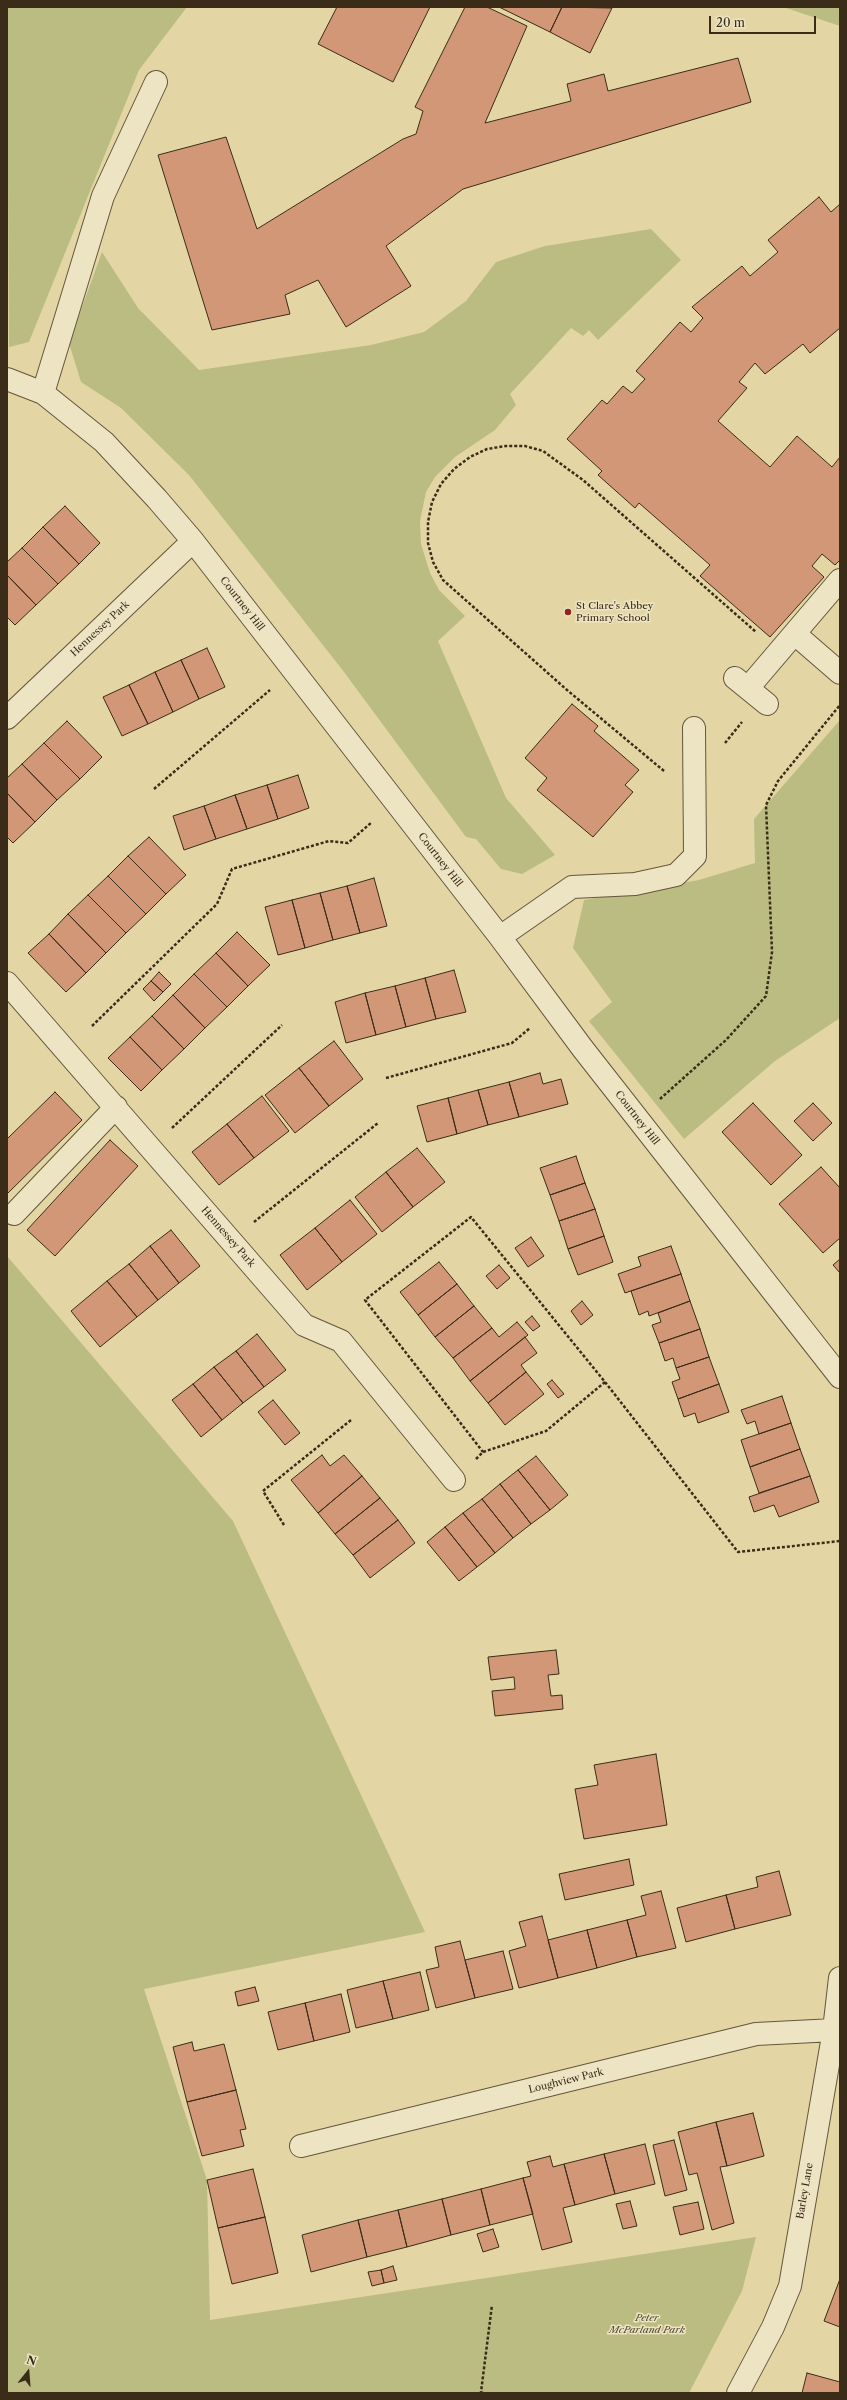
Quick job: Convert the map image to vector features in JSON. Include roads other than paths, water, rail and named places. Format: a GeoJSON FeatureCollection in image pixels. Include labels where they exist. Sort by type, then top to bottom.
{"type":"FeatureCollection","features":[{"type":"Feature","properties":{"kind":"street"},"geometry":{"type":"LineString","coordinates":[[43,393],[103,196],[156,82]]}},
{"type":"Feature","properties":{"kind":"street","name":"Courtney Hill"},"geometry":{"type":"LineString","coordinates":[[7,379],[43,393],[104,442],[157,498],[193,541],[500,937],[638,1119],[840,1377]]}},
{"type":"Feature","properties":{"kind":"street","name":"Hennessey Park"},"geometry":{"type":"LineString","coordinates":[[7,718],[193,541]]}},
{"type":"Feature","properties":{"kind":"street"},"geometry":{"type":"LineString","coordinates":[[766,704],[741,683],[795,634],[840,580]]}},
{"type":"Feature","properties":{"kind":"street"},"geometry":{"type":"LineString","coordinates":[[795,634],[840,673]]}},
{"type":"Feature","properties":{"kind":"street"},"geometry":{"type":"LineString","coordinates":[[500,937],[572,887],[635,884],[676,875],[695,856],[694,728]]}},
{"type":"Feature","properties":{"kind":"street","name":"Hennessey Park"},"geometry":{"type":"LineString","coordinates":[[7,983],[304,1325],[341,1341],[454,1480]]}},
{"type":"Feature","properties":{"kind":"street"},"geometry":{"type":"LineString","coordinates":[[14,1214],[116,1107]]}},
{"type":"Feature","properties":{"kind":"street","name":"Barley Lane"},"geometry":{"type":"LineString","coordinates":[[738,2393],[773,2327],[790,2286],[834,2030],[840,1978]]}},
{"type":"Feature","properties":{"kind":"street","name":"Loughview Park"},"geometry":{"type":"LineString","coordinates":[[301,2146],[756,2034],[834,2030]]}},
{"type":"Feature","properties":{"kind":"place","name":"St Clare's Abbey Primary School"},"geometry":{"type":"Point","coordinates":[568,612]}},
{"type":"Feature","properties":{"kind":"park label","name":"Peter McParland Park"},"geometry":{"type":"Point","coordinates":[647,2324]}}]}
